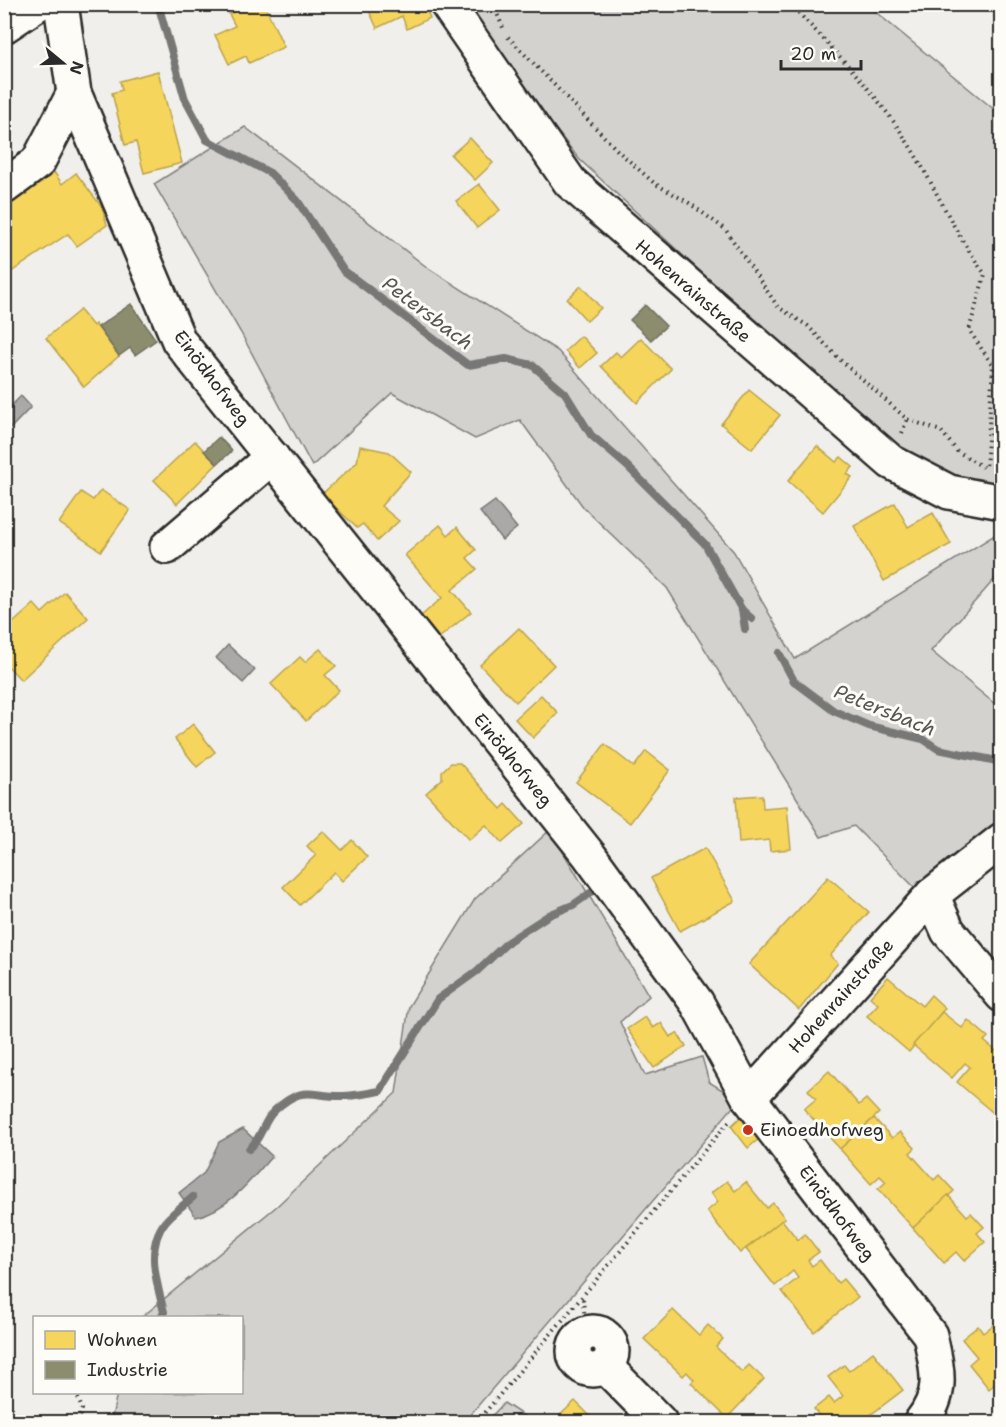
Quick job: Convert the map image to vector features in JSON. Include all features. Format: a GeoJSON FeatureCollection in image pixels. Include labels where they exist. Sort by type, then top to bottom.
{"type":"FeatureCollection","features":[{"type":"Feature","properties":{"kind":"street"},"geometry":{"type":"LineString","coordinates":[[4,26],[37,4]]}},
{"type":"Feature","properties":{"kind":"street","name":"Einödhofweg"},"geometry":{"type":"LineString","coordinates":[[61,4],[74,93],[179,341],[589,855],[697,1003],[749,1098],[930,1335],[939,1381],[930,1410],[921,1422]]}},
{"type":"Feature","properties":{"kind":"street","name":"Hohenrainstraße"},"geometry":{"type":"LineString","coordinates":[[447,4],[570,182],[891,462],[949,492],[997,490]]}},
{"type":"Feature","properties":{"kind":"street"},"geometry":{"type":"LineString","coordinates":[[4,187],[38,162],[74,93]]}},
{"type":"Feature","properties":{"kind":"street"},"geometry":{"type":"LineString","coordinates":[[167,547],[272,458]]}},
{"type":"Feature","properties":{"kind":"street","name":"Hohenrainstraße"},"geometry":{"type":"LineString","coordinates":[[749,1098],[932,895],[1000,843]]}},
{"type":"Feature","properties":{"kind":"street"},"geometry":{"type":"LineString","coordinates":[[932,895],[948,931],[1002,995]]}},
{"type":"Feature","properties":{"kind":"street"},"geometry":{"type":"LineString","coordinates":[[586,1334],[598,1333],[611,1344],[612,1356],[605,1366],[660,1422]]}},
{"type":"Feature","properties":{"kind":"path"},"geometry":{"type":"LineString","coordinates":[[494,4],[505,34],[618,150],[654,183],[689,203],[725,229],[778,307],[808,326],[839,359],[907,419],[941,431],[957,451],[986,469],[997,490]]}},
{"type":"Feature","properties":{"kind":"path"},"geometry":{"type":"LineString","coordinates":[[790,4],[883,106],[911,148],[965,248],[985,274],[969,330],[993,366],[986,469]]}},
{"type":"Feature","properties":{"kind":"path"},"geometry":{"type":"LineString","coordinates":[[477,1422],[749,1098]]}},
{"type":"Feature","properties":{"kind":"path"},"geometry":{"type":"LineString","coordinates":[[583,1298],[586,1334]]}},
{"type":"Feature","properties":{"kind":"path"},"geometry":{"type":"LineString","coordinates":[[77,1394],[82,1409],[78,1422]]}},
{"type":"Feature","properties":{"kind":"shaded area"},"geometry":{"type":"Polygon","coordinates":[[[459,5],[867,5],[1001,115],[1001,495],[954,483],[887,445],[579,159],[459,5]]]}},
{"type":"Feature","properties":{"kind":"shaded area"},"geometry":{"type":"Polygon","coordinates":[[[245,127],[428,268],[558,351],[734,552],[795,659],[1001,531],[1001,572],[931,651],[1001,709],[1001,818],[920,893],[854,826],[821,837],[667,588],[584,508],[520,420],[475,439],[392,393],[312,466],[241,333],[154,184],[245,127]]]}},
{"type":"Feature","properties":{"kind":"shaded area"},"geometry":{"type":"Polygon","coordinates":[[[21,396],[31,407],[7,432],[5,412],[21,396]]]}},
{"type":"Feature","properties":{"kind":"shaded area"},"geometry":{"type":"Polygon","coordinates":[[[495,501],[517,528],[502,540],[480,512],[495,501]]]}},
{"type":"Feature","properties":{"kind":"shaded area"},"geometry":{"type":"Polygon","coordinates":[[[228,645],[255,670],[243,683],[216,658],[228,645]]]}},
{"type":"Feature","properties":{"kind":"shaded area"},"geometry":{"type":"Polygon","coordinates":[[[550,830],[649,996],[620,1022],[645,1075],[702,1057],[709,1082],[739,1100],[464,1422],[111,1422],[117,1394],[243,1394],[243,1316],[143,1316],[277,1206],[396,1093],[409,1006],[475,899],[550,830]]]}},
{"type":"Feature","properties":{"kind":"shaded area"},"geometry":{"type":"Polygon","coordinates":[[[243,1129],[272,1156],[229,1201],[196,1217],[179,1193],[204,1173],[219,1142],[243,1129]]]}},
{"type":"Feature","properties":{"kind":"shaded area"},"geometry":{"type":"Polygon","coordinates":[[[504,1403],[527,1418],[522,1422],[486,1422],[504,1403]]]}},
{"type":"Feature","properties":{"kind":"building: Wohnen"},"geometry":{"type":"Polygon","coordinates":[[[249,4],[264,4],[284,47],[249,63],[246,56],[229,64],[215,35],[235,26],[229,14],[249,4]]]}},
{"type":"Feature","properties":{"kind":"building: Wohnen"},"geometry":{"type":"Polygon","coordinates":[[[366,4],[416,4],[417,8],[424,5],[430,18],[407,29],[402,16],[377,28],[366,4]]]}},
{"type":"Feature","properties":{"kind":"building: Wohnen"},"geometry":{"type":"Polygon","coordinates":[[[158,71],[182,163],[144,173],[136,142],[125,145],[112,93],[122,90],[120,81],[158,71]]]}},
{"type":"Feature","properties":{"kind":"building: Wohnen"},"geometry":{"type":"Polygon","coordinates":[[[470,138],[493,163],[475,180],[451,155],[470,138]]]}},
{"type":"Feature","properties":{"kind":"building: Wohnen"},"geometry":{"type":"Polygon","coordinates":[[[54,172],[62,184],[76,173],[102,207],[107,225],[77,246],[68,234],[5,276],[4,207],[54,172]]]}},
{"type":"Feature","properties":{"kind":"building: Wohnen"},"geometry":{"type":"Polygon","coordinates":[[[479,184],[500,210],[477,228],[456,201],[479,184]]]}},
{"type":"Feature","properties":{"kind":"building: Wohnen"},"geometry":{"type":"Polygon","coordinates":[[[581,286],[601,308],[587,321],[567,299],[581,286]]]}},
{"type":"Feature","properties":{"kind":"building: Wohnen"},"geometry":{"type":"Polygon","coordinates":[[[80,310],[93,326],[95,324],[119,356],[84,387],[46,338],[80,310]]]}},
{"type":"Feature","properties":{"kind":"building: Wohnen"},"geometry":{"type":"Polygon","coordinates":[[[581,336],[597,353],[580,368],[565,351],[581,336]]]}},
{"type":"Feature","properties":{"kind":"building: Wohnen"},"geometry":{"type":"Polygon","coordinates":[[[641,338],[671,369],[637,403],[601,366],[616,352],[621,357],[641,338]]]}},
{"type":"Feature","properties":{"kind":"building: Wohnen"},"geometry":{"type":"Polygon","coordinates":[[[749,390],[780,415],[752,449],[721,424],[749,390]]]}},
{"type":"Feature","properties":{"kind":"building: Wohnen"},"geometry":{"type":"Polygon","coordinates":[[[195,441],[217,464],[177,504],[154,480],[195,441]]]}},
{"type":"Feature","properties":{"kind":"building: Wohnen"},"geometry":{"type":"Polygon","coordinates":[[[360,446],[389,452],[411,472],[381,506],[399,521],[377,541],[363,524],[357,528],[322,494],[357,462],[360,446]]]}},
{"type":"Feature","properties":{"kind":"building: Wohnen"},"geometry":{"type":"Polygon","coordinates":[[[817,446],[836,462],[841,457],[853,467],[847,474],[852,477],[823,512],[788,481],[817,446]]]}},
{"type":"Feature","properties":{"kind":"building: Wohnen"},"geometry":{"type":"Polygon","coordinates":[[[101,490],[130,510],[101,551],[59,523],[81,492],[93,500],[101,490]]]}},
{"type":"Feature","properties":{"kind":"building: Wohnen"},"geometry":{"type":"Polygon","coordinates":[[[895,503],[908,527],[933,513],[951,544],[884,581],[854,526],[895,503]]]}},
{"type":"Feature","properties":{"kind":"building: Wohnen"},"geometry":{"type":"Polygon","coordinates":[[[440,525],[448,535],[457,527],[476,550],[467,558],[477,569],[452,590],[471,612],[439,638],[421,616],[442,598],[405,555],[440,525]]]}},
{"type":"Feature","properties":{"kind":"building: Wohnen"},"geometry":{"type":"Polygon","coordinates":[[[65,592],[88,618],[21,680],[4,662],[4,631],[34,604],[42,613],[65,592]]]}},
{"type":"Feature","properties":{"kind":"building: Wohnen"},"geometry":{"type":"Polygon","coordinates":[[[519,628],[554,665],[516,702],[480,665],[519,628]]]}},
{"type":"Feature","properties":{"kind":"building: Wohnen"},"geometry":{"type":"Polygon","coordinates":[[[320,649],[336,666],[325,675],[339,690],[306,721],[271,684],[300,657],[305,662],[320,649]]]}},
{"type":"Feature","properties":{"kind":"building: Wohnen"},"geometry":{"type":"Polygon","coordinates":[[[541,695],[558,713],[533,738],[515,719],[541,695]]]}},
{"type":"Feature","properties":{"kind":"building: Wohnen"},"geometry":{"type":"Polygon","coordinates":[[[193,724],[215,752],[197,767],[175,739],[193,724]]]}},
{"type":"Feature","properties":{"kind":"building: Wohnen"},"geometry":{"type":"Polygon","coordinates":[[[605,744],[634,767],[646,751],[670,770],[630,823],[576,782],[605,744]]]}},
{"type":"Feature","properties":{"kind":"building: Wohnen"},"geometry":{"type":"Polygon","coordinates":[[[451,763],[460,763],[501,809],[506,804],[524,824],[502,843],[486,825],[469,840],[426,793],[442,779],[442,771],[451,763]]]}},
{"type":"Feature","properties":{"kind":"building: Wohnen"},"geometry":{"type":"Polygon","coordinates":[[[762,795],[763,808],[787,806],[791,849],[770,851],[769,840],[739,843],[736,797],[762,795]]]}},
{"type":"Feature","properties":{"kind":"building: Wohnen"},"geometry":{"type":"Polygon","coordinates":[[[323,831],[342,850],[352,840],[367,857],[342,881],[334,872],[300,905],[283,887],[316,855],[307,846],[323,831]]]}},
{"type":"Feature","properties":{"kind":"building: Wohnen"},"geometry":{"type":"Polygon","coordinates":[[[705,848],[735,901],[680,931],[651,878],[705,848]]]}},
{"type":"Feature","properties":{"kind":"building: Wohnen"},"geometry":{"type":"Polygon","coordinates":[[[828,877],[869,912],[830,956],[838,963],[799,1010],[749,964],[828,877]]]}},
{"type":"Feature","properties":{"kind":"building: Wohnen"},"geometry":{"type":"Polygon","coordinates":[[[888,977],[922,1006],[931,995],[945,1008],[909,1052],[867,1016],[878,1004],[870,997],[888,977]]]}},
{"type":"Feature","properties":{"kind":"building: Wohnen"},"geometry":{"type":"Polygon","coordinates":[[[942,1012],[962,1028],[968,1020],[988,1037],[984,1041],[1002,1056],[1002,1112],[998,1117],[957,1082],[970,1067],[965,1063],[952,1078],[913,1045],[942,1012]]]}},
{"type":"Feature","properties":{"kind":"building: Wohnen"},"geometry":{"type":"Polygon","coordinates":[[[645,1017],[653,1028],[661,1023],[670,1037],[677,1033],[686,1046],[654,1068],[627,1029],[645,1017]]]}},
{"type":"Feature","properties":{"kind":"building: Wohnen"},"geometry":{"type":"Polygon","coordinates":[[[829,1071],[859,1105],[866,1099],[879,1113],[840,1149],[804,1109],[816,1099],[808,1090],[829,1071]]]}},
{"type":"Feature","properties":{"kind":"building: Wohnen","name":"Einoedhofweg"},"geometry":{"type":"Polygon","coordinates":[[[747,1111],[765,1134],[748,1148],[731,1126],[747,1111]]]}},
{"type":"Feature","properties":{"kind":"building: Wohnen"},"geometry":{"type":"Polygon","coordinates":[[[874,1118],[892,1138],[900,1132],[915,1148],[910,1153],[934,1180],[939,1175],[954,1191],[913,1228],[878,1189],[886,1182],[880,1176],[871,1184],[840,1149],[874,1118]]]}},
{"type":"Feature","properties":{"kind":"building: Wohnen"},"geometry":{"type":"Polygon","coordinates":[[[727,1181],[735,1191],[746,1182],[767,1208],[773,1203],[785,1218],[740,1253],[707,1211],[718,1202],[711,1193],[727,1181]]]}},
{"type":"Feature","properties":{"kind":"building: Wohnen"},"geometry":{"type":"Polygon","coordinates":[[[948,1195],[967,1216],[971,1213],[984,1227],[977,1233],[985,1242],[964,1261],[956,1252],[944,1263],[913,1228],[948,1195]]]}},
{"type":"Feature","properties":{"kind":"building: Wohnen"},"geometry":{"type":"Polygon","coordinates":[[[782,1220],[798,1240],[805,1234],[819,1252],[808,1260],[812,1266],[820,1260],[838,1283],[843,1279],[858,1297],[814,1332],[782,1291],[798,1278],[793,1271],[775,1286],[746,1249],[782,1220]]]}},
{"type":"Feature","properties":{"kind":"building: Wohnen"},"geometry":{"type":"Polygon","coordinates":[[[673,1310],[699,1335],[708,1325],[723,1339],[716,1347],[721,1352],[742,1372],[749,1365],[764,1379],[727,1418],[691,1383],[694,1380],[687,1372],[683,1376],[644,1339],[673,1310]]]}},
{"type":"Feature","properties":{"kind":"building: Wohnen"},"geometry":{"type":"Polygon","coordinates":[[[1002,1318],[1002,1378],[989,1389],[969,1364],[977,1357],[962,1339],[978,1326],[983,1333],[1002,1318]]]}},
{"type":"Feature","properties":{"kind":"building: Wohnen"},"geometry":{"type":"Polygon","coordinates":[[[873,1352],[903,1390],[861,1422],[813,1422],[820,1417],[814,1409],[829,1397],[834,1403],[843,1396],[828,1377],[844,1365],[849,1371],[873,1352]]]}},
{"type":"Feature","properties":{"kind":"building: Wohnen"},"geometry":{"type":"Polygon","coordinates":[[[575,1401],[596,1422],[553,1422],[575,1401]]]}},
{"type":"Feature","properties":{"kind":"building: Industrie"},"geometry":{"type":"Polygon","coordinates":[[[131,304],[156,340],[135,355],[130,348],[119,356],[98,327],[131,304]]]}},
{"type":"Feature","properties":{"kind":"building: Industrie"},"geometry":{"type":"Polygon","coordinates":[[[645,305],[666,326],[651,340],[630,320],[645,305]]]}},
{"type":"Feature","properties":{"kind":"building: Industrie"},"geometry":{"type":"Polygon","coordinates":[[[219,437],[232,451],[217,464],[204,451],[219,437]]]}},
{"type":"Feature","properties":{"kind":"waterway","name":"Petersbach"},"geometry":{"type":"LineString","coordinates":[[158,4],[185,99],[207,140],[270,173],[297,200],[343,270],[468,365],[506,359],[532,365],[565,393],[591,435],[627,466],[705,544],[742,610],[752,619]]}},
{"type":"Feature","properties":{"kind":"waterway"},"geometry":{"type":"LineString","coordinates":[[742,610],[745,629]]}},
{"type":"Feature","properties":{"kind":"waterway","name":"Petersbach"},"geometry":{"type":"LineString","coordinates":[[779,653],[794,681],[834,711],[869,726],[923,739],[938,749],[1002,762]]}},
{"type":"Feature","properties":{"kind":"waterway"},"geometry":{"type":"LineString","coordinates":[[249,1149],[270,1115],[293,1097],[308,1093],[348,1096],[380,1091],[438,999],[477,971],[509,941],[549,915],[573,905],[596,889]]}},
{"type":"Feature","properties":{"kind":"waterway"},"geometry":{"type":"LineString","coordinates":[[162,1316],[164,1312],[154,1266],[155,1243],[165,1222],[193,1197]]}},
{"type":"Feature","properties":{"kind":"place","name":"Einoedhofweg"},"geometry":{"type":"Point","coordinates":[748,1130]}}]}
